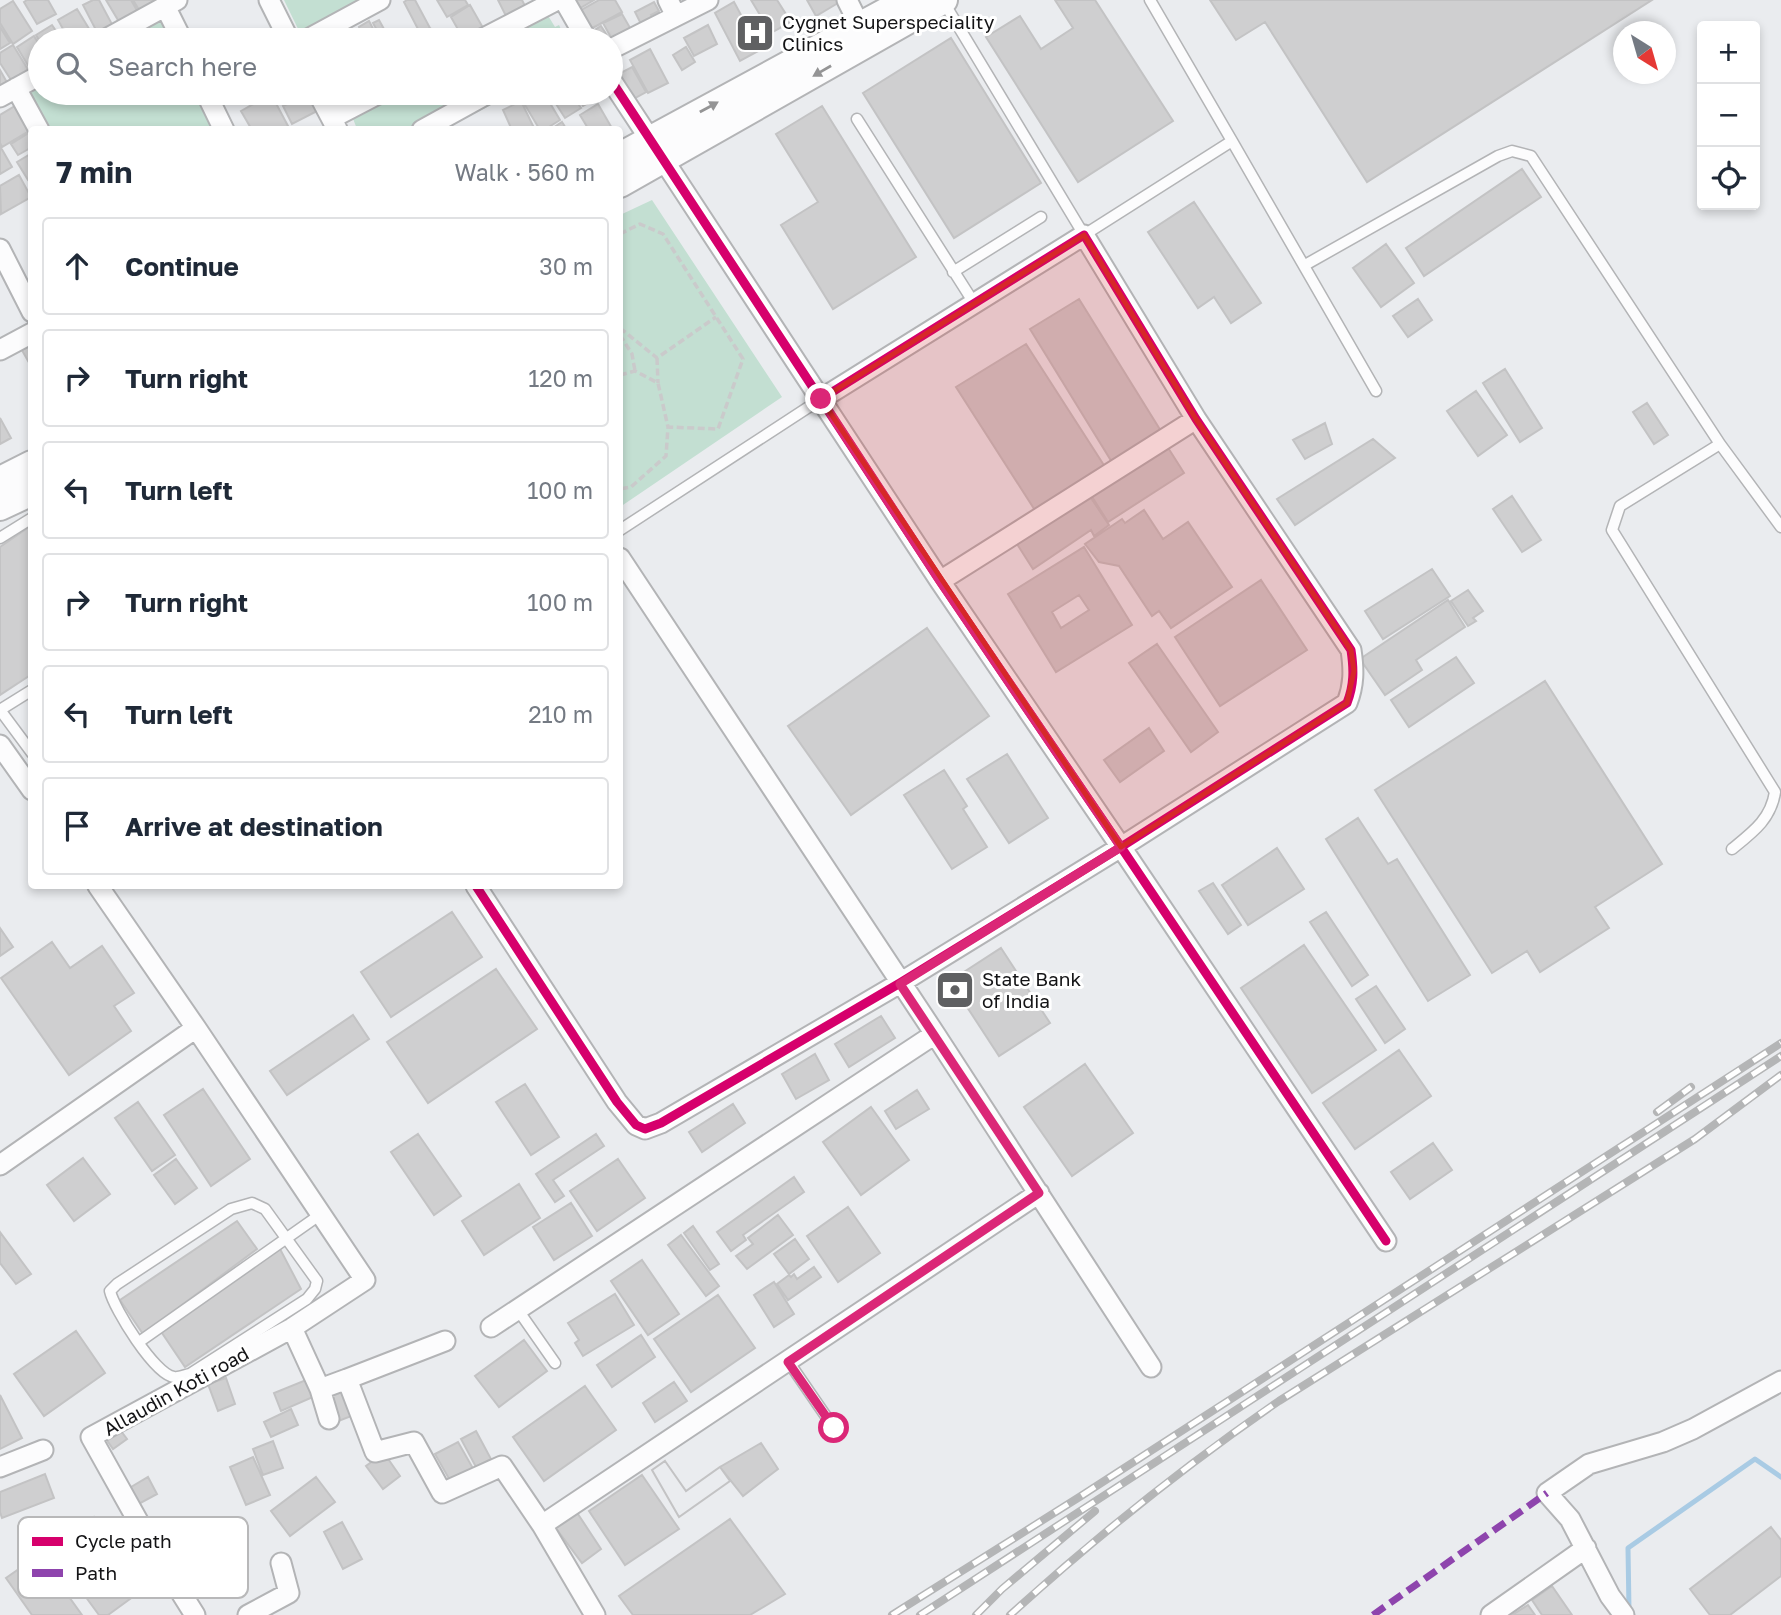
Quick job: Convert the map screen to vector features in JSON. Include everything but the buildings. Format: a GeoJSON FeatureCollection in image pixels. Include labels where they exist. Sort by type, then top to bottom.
{"type":"FeatureCollection","features":[{"type":"Feature","properties":{"kind":"street"},"geometry":{"type":"LineString","coordinates":[[269,0],[283,28]]}},
{"type":"Feature","properties":{"kind":"street"},"geometry":{"type":"LineString","coordinates":[[328,28],[380,0]]}},
{"type":"Feature","properties":{"kind":"street"},"geometry":{"type":"LineString","coordinates":[[503,28],[557,0]]}},
{"type":"Feature","properties":{"kind":"street"},"geometry":{"type":"LineString","coordinates":[[564,0],[579,28]]}},
{"type":"Feature","properties":{"kind":"street"},"geometry":{"type":"LineString","coordinates":[[623,41],[672,8],[708,0]]}},
{"type":"Feature","properties":{"kind":"street"},"geometry":{"type":"LineString","coordinates":[[847,0],[859,24]]}},
{"type":"Feature","properties":{"kind":"street"},"geometry":{"type":"LineString","coordinates":[[623,181],[656,150],[859,24],[907,0]]}},
{"type":"Feature","properties":{"kind":"street"},"geometry":{"type":"LineString","coordinates":[[623,156],[656,150],[944,0]]}},
{"type":"Feature","properties":{"kind":"street"},"geometry":{"type":"LineString","coordinates":[[126,28],[171,3],[178,28]]}},
{"type":"Feature","properties":{"kind":"street"},"geometry":{"type":"LineString","coordinates":[[28,82],[8,93],[36,126]]}},
{"type":"Feature","properties":{"kind":"street"},"geometry":{"type":"LineString","coordinates":[[623,99],[940,581],[1386,1241]]}},
{"type":"Feature","properties":{"kind":"street"},"geometry":{"type":"LineString","coordinates":[[212,105],[222,126]]}},
{"type":"Feature","properties":{"kind":"street"},"geometry":{"type":"LineString","coordinates":[[325,105],[335,124],[363,105]]}},
{"type":"Feature","properties":{"kind":"street"},"geometry":{"type":"LineString","coordinates":[[429,126],[467,105]]}},
{"type":"Feature","properties":{"kind":"street"},"geometry":{"type":"LineString","coordinates":[[478,889],[617,1102],[636,1125],[645,1129],[661,1124],[900,984],[1347,703],[1354,671],[1351,650],[1196,419],[1084,234],[821,399]]}},
{"type":"Feature","properties":{"kind":"street"},"geometry":{"type":"LineString","coordinates":[[0,249],[28,304]]}},
{"type":"Feature","properties":{"kind":"street"},"geometry":{"type":"LineString","coordinates":[[0,350],[28,335]]}},
{"type":"Feature","properties":{"kind":"street"},"geometry":{"type":"LineString","coordinates":[[940,581],[1196,419]]}},
{"type":"Feature","properties":{"kind":"street"},"geometry":{"type":"LineString","coordinates":[[0,480],[28,466]]}},
{"type":"Feature","properties":{"kind":"street"},"geometry":{"type":"LineString","coordinates":[[0,507],[28,494]]}},
{"type":"Feature","properties":{"kind":"street"},"geometry":{"type":"LineString","coordinates":[[623,563],[935,1034],[1151,1367]]}},
{"type":"Feature","properties":{"kind":"street"},"geometry":{"type":"LineString","coordinates":[[0,745],[28,784]]}},
{"type":"Feature","properties":{"kind":"street"},"geometry":{"type":"LineString","coordinates":[[100,889],[321,1214]]}},
{"type":"Feature","properties":{"kind":"street"},"geometry":{"type":"LineString","coordinates":[[0,1165],[197,1028]]}},
{"type":"Feature","properties":{"kind":"street"},"geometry":{"type":"LineString","coordinates":[[491,1327],[935,1034]]}},
{"type":"Feature","properties":{"kind":"street"},"geometry":{"type":"LineString","coordinates":[[542,1525],[1039,1193]]}},
{"type":"Feature","properties":{"kind":"street","name":"Allaudin Koti road"},"geometry":{"type":"LineString","coordinates":[[136,1517],[91,1437],[292,1328],[365,1280],[321,1214]]}},
{"type":"Feature","properties":{"kind":"street"},"geometry":{"type":"LineString","coordinates":[[292,1328],[320,1390],[329,1419]]}},
{"type":"Feature","properties":{"kind":"street"},"geometry":{"type":"LineString","coordinates":[[320,1390],[445,1341]]}},
{"type":"Feature","properties":{"kind":"street"},"geometry":{"type":"LineString","coordinates":[[347,1379],[376,1452],[414,1442],[442,1493],[502,1466],[542,1525],[596,1615]]}},
{"type":"Feature","properties":{"kind":"street"},"geometry":{"type":"LineString","coordinates":[[1624,1615],[1610,1596],[1570,1519],[1547,1493],[1588,1464],[1663,1442],[1693,1429],[1781,1381]]}},
{"type":"Feature","properties":{"kind":"street"},"geometry":{"type":"LineString","coordinates":[[0,1466],[43,1450]]}},
{"type":"Feature","properties":{"kind":"street"},"geometry":{"type":"LineString","coordinates":[[1491,1615],[1586,1548]]}},
{"type":"Feature","properties":{"kind":"street"},"geometry":{"type":"LineString","coordinates":[[248,1615],[289,1594],[281,1563]]}},
{"type":"Feature","properties":{"kind":"street","name":"Allaudin Koti road"},"geometry":{"type":"LineString","coordinates":[[184,1598],[195,1615]]}},
{"type":"Feature","properties":{"kind":"lane"},"geometry":{"type":"LineString","coordinates":[[944,0],[1084,234],[1232,141]]}},
{"type":"Feature","properties":{"kind":"lane"},"geometry":{"type":"LineString","coordinates":[[1150,0],[1306,265],[1376,391]]}},
{"type":"Feature","properties":{"kind":"lane"},"geometry":{"type":"LineString","coordinates":[[857,119],[974,303]]}},
{"type":"Feature","properties":{"kind":"lane"},"geometry":{"type":"LineString","coordinates":[[1306,265],[1498,156],[1512,151],[1531,156],[1720,444],[1781,527]]}},
{"type":"Feature","properties":{"kind":"lane"},"geometry":{"type":"LineString","coordinates":[[953,272],[1041,217]]}},
{"type":"Feature","properties":{"kind":"lane"},"geometry":{"type":"LineString","coordinates":[[623,528],[821,399]]}},
{"type":"Feature","properties":{"kind":"lane"},"geometry":{"type":"LineString","coordinates":[[1720,444],[1620,506],[1612,530],[1775,792],[1773,806],[1759,828],[1732,849]]}},
{"type":"Feature","properties":{"kind":"lane"},"geometry":{"type":"LineString","coordinates":[[0,538],[28,520]]}},
{"type":"Feature","properties":{"kind":"lane"},"geometry":{"type":"LineString","coordinates":[[1,712],[28,693]]}},
{"type":"Feature","properties":{"kind":"lane"},"geometry":{"type":"LineString","coordinates":[[1,712],[28,698]]}},
{"type":"Feature","properties":{"kind":"lane"},"geometry":{"type":"LineString","coordinates":[[1,712],[28,748]]}},
{"type":"Feature","properties":{"kind":"lane"},"geometry":{"type":"LineString","coordinates":[[252,1203],[265,1209],[286,1239],[317,1281],[315,1289],[307,1299],[190,1374],[174,1377],[165,1374],[154,1363],[112,1301],[110,1291],[117,1284],[241,1204],[252,1203]]}},
{"type":"Feature","properties":{"kind":"lane"},"geometry":{"type":"LineString","coordinates":[[139,1342],[321,1214]]}},
{"type":"Feature","properties":{"kind":"lane"},"geometry":{"type":"LineString","coordinates":[[518,1310],[555,1363]]}},
{"type":"Feature","properties":{"kind":"lane"},"geometry":{"type":"LineString","coordinates":[[788,1362],[834,1428]]}},
{"type":"Feature","properties":{"kind":"path"},"geometry":{"type":"LineString","coordinates":[[623,232],[640,223],[663,234],[743,359],[718,429],[668,427]]}},
{"type":"Feature","properties":{"kind":"path"},"geometry":{"type":"LineString","coordinates":[[657,358],[716,317]]}},
{"type":"Feature","properties":{"kind":"path"},"geometry":{"type":"LineString","coordinates":[[623,330],[657,358],[658,383],[668,427],[666,456],[631,486],[623,488]]}},
{"type":"Feature","properties":{"kind":"path"},"geometry":{"type":"LineString","coordinates":[[623,340],[632,355],[635,371]]}},
{"type":"Feature","properties":{"kind":"path"},"geometry":{"type":"LineString","coordinates":[[623,374],[635,371],[658,383]]}},
{"type":"Feature","properties":{"kind":"highlighted area"},"geometry":{"type":"Polygon","coordinates":[[[1084,235],[1196,419],[1351,650],[1354,671],[1347,703],[1121,847],[821,399],[1084,235]]]}},
{"type":"Feature","properties":{"kind":"green space"},"geometry":{"type":"Polygon","coordinates":[[[284,0],[376,0],[320,28],[298,28],[284,0]]]}},
{"type":"Feature","properties":{"kind":"green space"},"geometry":{"type":"Polygon","coordinates":[[[544,9],[555,27],[559,25],[560,28],[507,28],[544,9]]]}},
{"type":"Feature","properties":{"kind":"green space"},"geometry":{"type":"Polygon","coordinates":[[[164,13],[171,28],[136,28],[164,13]]]}},
{"type":"Feature","properties":{"kind":"green space"},"geometry":{"type":"Polygon","coordinates":[[[28,88],[28,102],[22,91],[28,88]]]}},
{"type":"Feature","properties":{"kind":"green space"},"geometry":{"type":"Polygon","coordinates":[[[30,105],[208,105],[218,126],[41,126],[30,105]]]}},
{"type":"Feature","properties":{"kind":"green space"},"geometry":{"type":"Polygon","coordinates":[[[362,105],[491,105],[451,126],[356,126],[350,111],[362,105]]]}},
{"type":"Feature","properties":{"kind":"green space"},"geometry":{"type":"Polygon","coordinates":[[[652,200],[782,397],[623,505],[623,214],[652,200]]]}},
{"type":"Feature","properties":{"kind":"waterway"},"geometry":{"type":"LineString","coordinates":[[1629,1610],[1628,1548],[1755,1459],[1781,1477]]}},
{"type":"Feature","properties":{"kind":"railway"},"geometry":{"type":"LineString","coordinates":[[892,1615],[1081,1496],[1781,1043]]}},
{"type":"Feature","properties":{"kind":"railway"},"geometry":{"type":"LineString","coordinates":[[920,1615],[1781,1056]]}},
{"type":"Feature","properties":{"kind":"railway"},"geometry":{"type":"LineString","coordinates":[[1010,1615],[1141,1504],[1279,1401],[1695,1139],[1781,1075]]}},
{"type":"Feature","properties":{"kind":"railway"},"geometry":{"type":"LineString","coordinates":[[1657,1112],[1691,1087]]}},
{"type":"Feature","properties":{"kind":"railway"},"geometry":{"type":"LineString","coordinates":[[976,1615],[1002,1589],[1095,1511]]}},
{"type":"Feature","properties":{"kind":"marked path"},"geometry":{"type":"LineString","coordinates":[[1373,1615],[1547,1493]]}},
{"type":"Feature","properties":{"kind":"cycle path"},"geometry":{"type":"LineString","coordinates":[[478,889],[617,1102],[636,1125],[645,1129],[661,1123],[900,983],[1121,847],[940,581],[623,98]]}},
{"type":"Feature","properties":{"kind":"cycle path"},"geometry":{"type":"LineString","coordinates":[[821,399],[1084,235],[1196,419],[1351,650],[1353,664],[1347,703],[1121,847],[1386,1241]]}},
{"type":"Feature","properties":{"kind":"place","name":"Cygnet Superspeciality Clinics"},"geometry":{"type":"Point","coordinates":[755,33]}},
{"type":"Feature","properties":{"kind":"place","name":"State Bank of India"},"geometry":{"type":"Point","coordinates":[955,990]}},
{"type":"Feature","properties":{"kind":"route"},"geometry":{"type":"LineString","coordinates":[[821,399],[940,581],[1121,847],[900,984],[1039,1193],[788,1362],[834,1428]]}}]}
